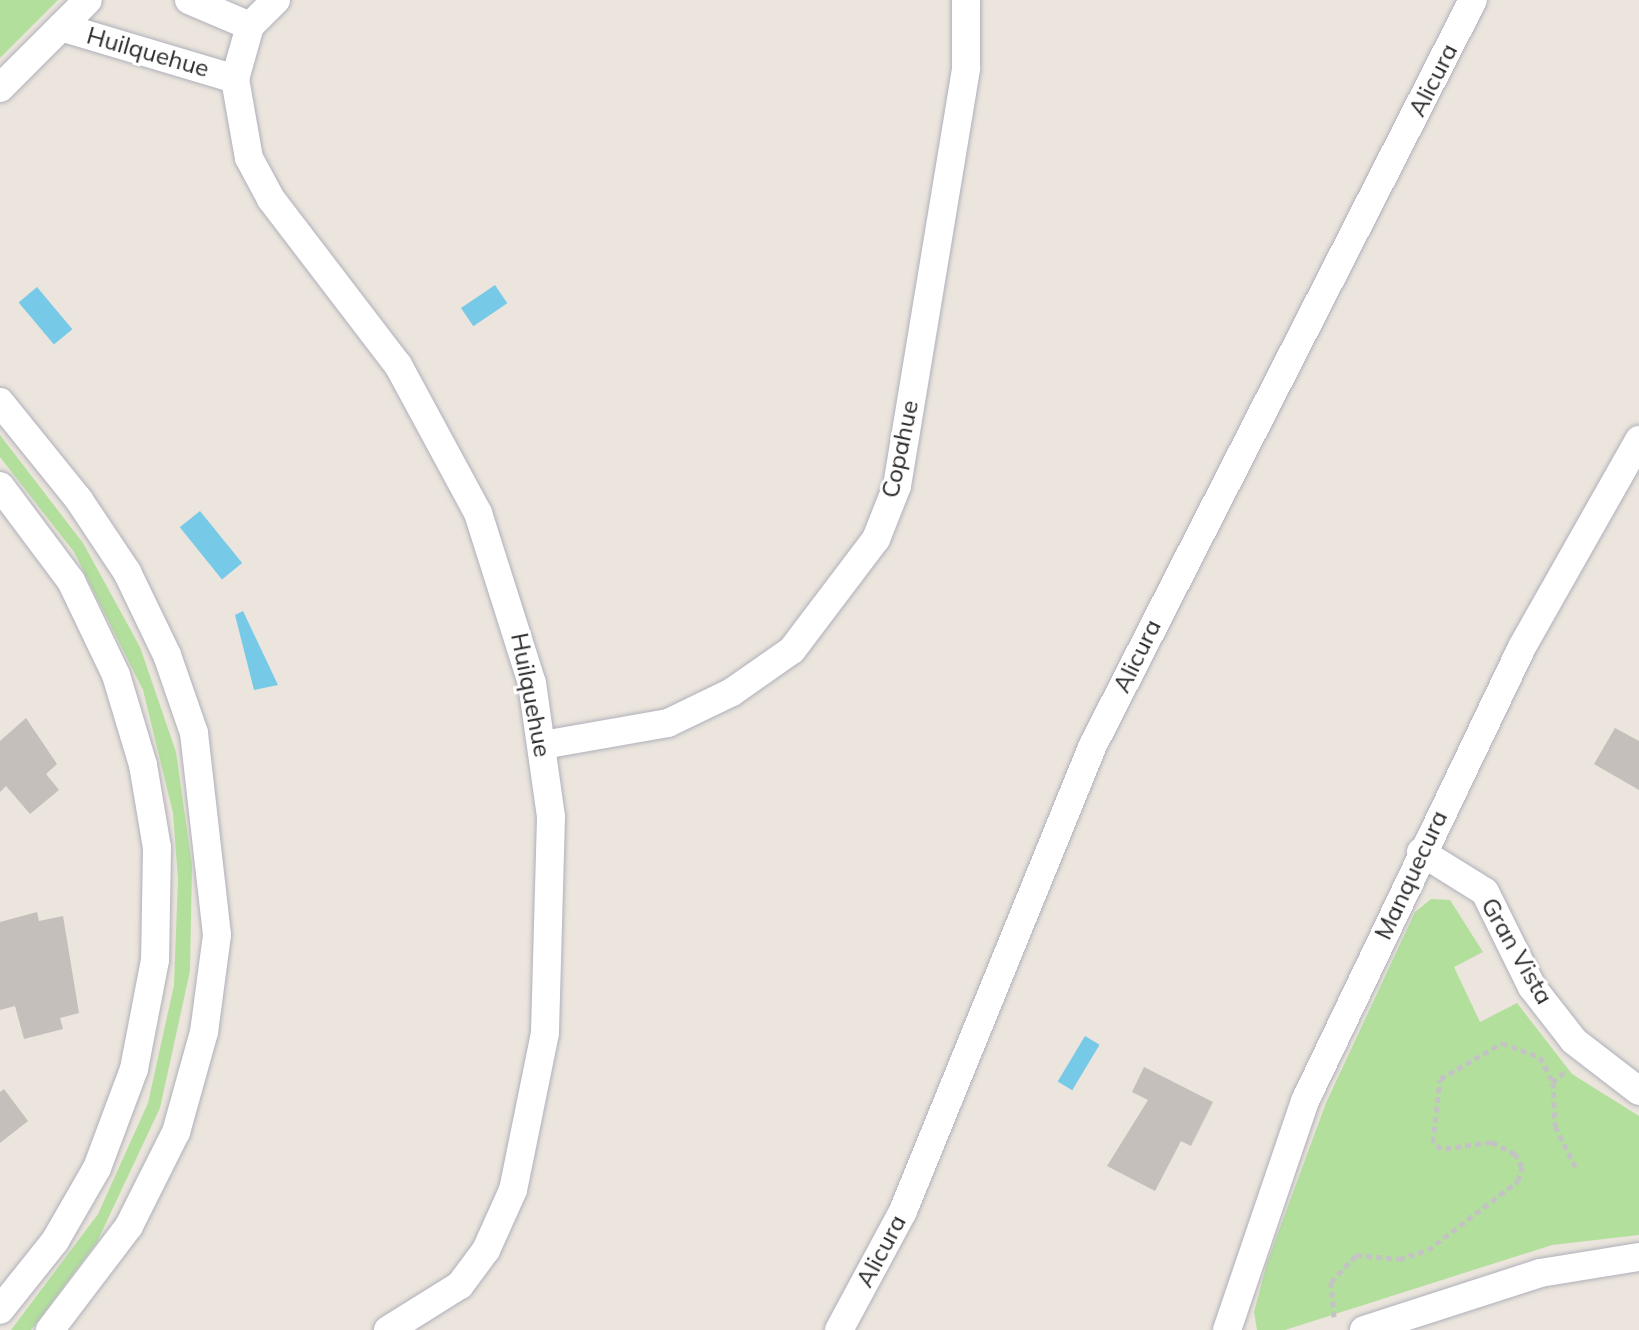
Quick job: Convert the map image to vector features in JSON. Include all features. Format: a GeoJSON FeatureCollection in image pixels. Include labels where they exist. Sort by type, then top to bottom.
{"type":"FeatureCollection","features":[{"type":"Feature","properties":{"kind":"street"},"geometry":{"type":"LineString","coordinates":[[0,88],[88,0]]}},
{"type":"Feature","properties":{"kind":"street"},"geometry":{"type":"LineString","coordinates":[[189,0],[250,26],[276,0]]}},
{"type":"Feature","properties":{"kind":"street","name":"Copahue"},"geometry":{"type":"LineString","coordinates":[[543,745],[668,723],[732,692],[792,650],[876,539],[897,486],[966,68],[966,0]]}},
{"type":"Feature","properties":{"kind":"street","name":"Alicura"},"geometry":{"type":"LineString","coordinates":[[839,1330],[903,1211],[1093,745],[1473,0]]}},
{"type":"Feature","properties":{"kind":"street","name":"Huilquehue"},"geometry":{"type":"LineString","coordinates":[[250,26],[235,79],[241,135],[259,180],[398,365],[473,501],[516,621],[543,745],[552,961],[520,1165],[474,1268],[440,1302],[388,1330]]}},
{"type":"Feature","properties":{"kind":"street","name":"Huilquehue"},"geometry":{"type":"LineString","coordinates":[[61,27],[235,79]]}},
{"type":"Feature","properties":{"kind":"street"},"geometry":{"type":"LineString","coordinates":[[0,402],[103,536],[167,655],[194,733],[217,935],[204,1032],[176,1132],[129,1226],[50,1330]]}},
{"type":"Feature","properties":{"kind":"street","name":"Manquecura"},"geometry":{"type":"LineString","coordinates":[[1227,1330],[1305,1101],[1421,852],[1522,647],[1639,440]]}},
{"type":"Feature","properties":{"kind":"street"},"geometry":{"type":"LineString","coordinates":[[0,486],[71,581],[116,675],[143,765],[157,848],[155,960],[134,1069],[97,1168],[55,1241],[0,1310]]}},
{"type":"Feature","properties":{"kind":"street","name":"Gran Vista"},"geometry":{"type":"LineString","coordinates":[[1421,852],[1485,892],[1532,987],[1586,1052],[1639,1091]]}},
{"type":"Feature","properties":{"kind":"street"},"geometry":{"type":"LineString","coordinates":[[1364,1330],[1540,1273],[1639,1257]]}},
{"type":"Feature","properties":{"kind":"path"},"geometry":{"type":"LineString","coordinates":[[1336,1330],[1331,1282],[1356,1255],[1399,1259],[1428,1250],[1518,1181],[1522,1167],[1515,1154],[1491,1142],[1441,1149],[1433,1142],[1440,1079],[1467,1057],[1502,1043],[1540,1057],[1553,1082],[1555,1126],[1576,1168]]}},
{"type":"Feature","properties":{"kind":"path"},"geometry":{"type":"LineString","coordinates":[[1553,1082],[1586,1052]]}},
{"type":"Feature","properties":{"kind":"green space"},"geometry":{"type":"Polygon","coordinates":[[[0,0],[58,0],[0,58],[0,0]]]}},
{"type":"Feature","properties":{"kind":"green space"},"geometry":{"type":"Polygon","coordinates":[[[0,435],[83,543],[140,647],[176,752],[192,865],[190,971],[160,1108],[97,1242],[31,1330],[11,1330],[98,1214],[148,1103],[174,985],[178,879],[173,813],[143,690],[74,552],[0,457],[0,435]]]}},
{"type":"Feature","properties":{"kind":"green space"},"geometry":{"type":"Polygon","coordinates":[[[1431,899],[1450,900],[1483,952],[1454,967],[1480,1022],[1517,1003],[1572,1074],[1639,1116],[1639,1235],[1552,1245],[1285,1330],[1257,1330],[1254,1312],[1267,1263],[1326,1103],[1415,912],[1431,899]]]}},
{"type":"Feature","properties":{"kind":"water"},"geometry":{"type":"Polygon","coordinates":[[[495,285],[507,303],[473,326],[461,308],[495,285]]]}},
{"type":"Feature","properties":{"kind":"water"},"geometry":{"type":"Polygon","coordinates":[[[37,287],[72,329],[54,345],[19,302],[37,287]]]}},
{"type":"Feature","properties":{"kind":"water"},"geometry":{"type":"Polygon","coordinates":[[[200,511],[242,563],[222,579],[180,527],[200,511]]]}},
{"type":"Feature","properties":{"kind":"water"},"geometry":{"type":"Polygon","coordinates":[[[243,611],[278,685],[254,690],[235,615],[243,611]]]}},
{"type":"Feature","properties":{"kind":"water"},"geometry":{"type":"Polygon","coordinates":[[[1085,1036],[1100,1045],[1072,1090],[1058,1081],[1085,1036]]]}},
{"type":"Feature","properties":{"kind":"building"},"geometry":{"type":"Polygon","coordinates":[[[26,718],[57,764],[46,774],[59,790],[30,814],[6,786],[0,792],[0,741],[26,718]]]}},
{"type":"Feature","properties":{"kind":"building"},"geometry":{"type":"Polygon","coordinates":[[[1615,728],[1639,741],[1639,790],[1594,764],[1615,728]]]}},
{"type":"Feature","properties":{"kind":"building"},"geometry":{"type":"Polygon","coordinates":[[[37,912],[39,921],[63,916],[79,1013],[60,1018],[63,1029],[24,1039],[15,1006],[0,1010],[0,922],[37,912]]]}},
{"type":"Feature","properties":{"kind":"building"},"geometry":{"type":"Polygon","coordinates":[[[1144,1067],[1213,1102],[1191,1146],[1181,1141],[1155,1191],[1107,1166],[1148,1100],[1132,1092],[1144,1067]]]}},
{"type":"Feature","properties":{"kind":"building"},"geometry":{"type":"Polygon","coordinates":[[[4,1089],[28,1121],[0,1143],[0,1092],[4,1089]]]}}]}
